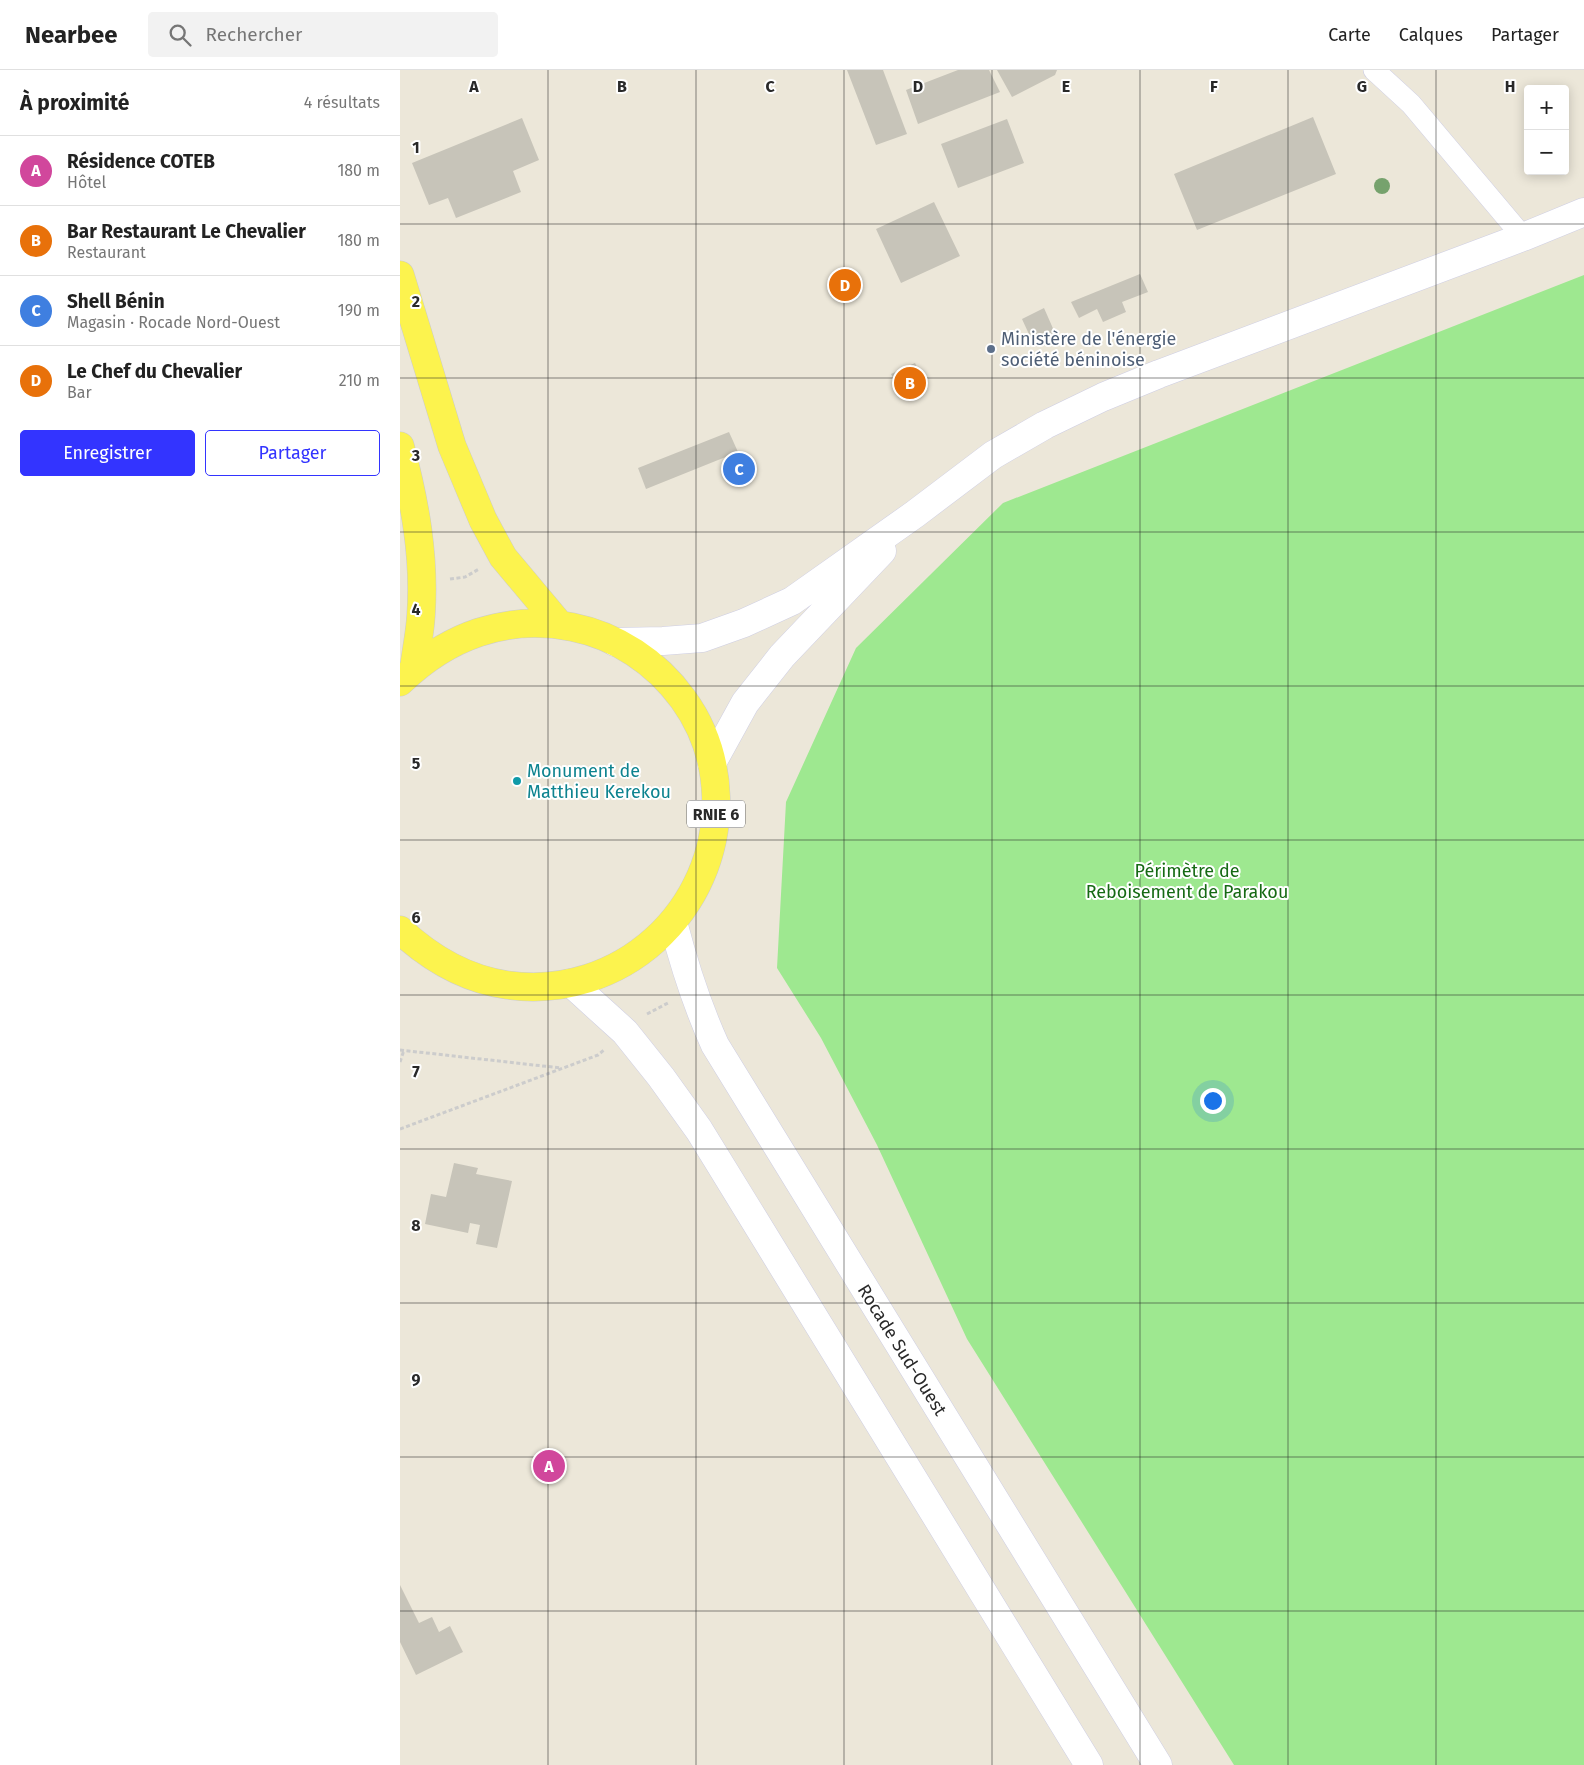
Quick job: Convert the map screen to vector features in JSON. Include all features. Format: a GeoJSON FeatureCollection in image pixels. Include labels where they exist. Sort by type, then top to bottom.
{"type":"FeatureCollection","features":[{"type":"Feature","properties":{"kind":"main road"},"geometry":{"type":"LineString","coordinates":[[616,642],[702,638],[744,623],[792,601],[915,514],[993,455],[1045,425],[1103,397],[1159,374],[1523,237],[1584,212]]}},
{"type":"Feature","properties":{"kind":"main road"},"geometry":{"type":"LineString","coordinates":[[400,275],[452,446],[483,520],[503,557],[560,625]]}},
{"type":"Feature","properties":{"kind":"main road"},"geometry":{"type":"LineString","coordinates":[[400,446],[410,483],[420,534],[422,583],[421,617],[407,675]]}},
{"type":"Feature","properties":{"kind":"main road"},"geometry":{"type":"LineString","coordinates":[[712,762],[745,703],[782,656],[915,514]]}},
{"type":"Feature","properties":{"kind":"main road","name":"RNIE 6"},"geometry":{"type":"LineString","coordinates":[[406,942],[458,971],[490,982],[522,987],[571,983],[616,967],[638,954],[656,940],[687,903],[699,882],[708,858],[716,810],[716,786],[712,762],[699,725],[677,691],[649,663],[616,642],[598,634],[560,625],[534,623],[482,630],[434,652],[407,675]]}},
{"type":"Feature","properties":{"kind":"main road","name":"Rocade Sud-Ouest"},"geometry":{"type":"LineString","coordinates":[[673,922],[683,960],[702,1017],[715,1045],[1158,1765]]}},
{"type":"Feature","properties":{"kind":"main road"},"geometry":{"type":"LineString","coordinates":[[571,983],[625,1032],[661,1077],[699,1130],[1090,1765]]}},
{"type":"Feature","properties":{"kind":"street"},"geometry":{"type":"LineString","coordinates":[[1374,70],[1411,104],[1523,237]]}},
{"type":"Feature","properties":{"kind":"path"},"geometry":{"type":"LineString","coordinates":[[422,583],[465,577],[503,557]]}},
{"type":"Feature","properties":{"kind":"path"},"geometry":{"type":"LineString","coordinates":[[400,1129],[598,1055],[640,1017],[675,999],[694,992]]}},
{"type":"Feature","properties":{"kind":"path"},"geometry":{"type":"LineString","coordinates":[[400,1062],[402,1050],[562,1068]]}},
{"type":"Feature","properties":{"kind":"green space","name":"Périmètre de Reboisement de Parakou"},"geometry":{"type":"Polygon","coordinates":[[[1584,275],[1584,1765],[1234,1765],[967,1339],[877,1145],[821,1038],[777,968],[786,802],[856,648],[1003,503],[1584,275]]]}},
{"type":"Feature","properties":{"kind":"building"},"geometry":{"type":"Polygon","coordinates":[[[847,70],[883,70],[907,134],[876,145],[847,70]]]}},
{"type":"Feature","properties":{"kind":"building"},"geometry":{"type":"Polygon","coordinates":[[[958,70],[989,70],[1000,92],[918,124],[906,90],[958,70]]]}},
{"type":"Feature","properties":{"kind":"building"},"geometry":{"type":"Polygon","coordinates":[[[997,70],[1057,70],[1055,75],[1012,97],[997,70]]]}},
{"type":"Feature","properties":{"kind":"building"},"geometry":{"type":"Polygon","coordinates":[[[1313,117],[1336,174],[1197,230],[1174,174],[1313,117]]]}},
{"type":"Feature","properties":{"kind":"building"},"geometry":{"type":"Polygon","coordinates":[[[522,118],[539,160],[513,171],[521,192],[456,218],[448,198],[429,205],[412,163],[522,118]]]}},
{"type":"Feature","properties":{"kind":"building"},"geometry":{"type":"Polygon","coordinates":[[[1007,119],[1024,163],[958,188],[941,144],[1007,119]]]}},
{"type":"Feature","properties":{"kind":"building"},"geometry":{"type":"Polygon","coordinates":[[[934,202],[960,256],[901,283],[876,229],[934,202]]]}},
{"type":"Feature","properties":{"kind":"building"},"geometry":{"type":"Polygon","coordinates":[[[1140,274],[1148,292],[1122,302],[1126,312],[1103,322],[1097,309],[1079,318],[1071,302],[1140,274]]]}},
{"type":"Feature","properties":{"kind":"building"},"geometry":{"type":"Polygon","coordinates":[[[1044,308],[1055,333],[1033,343],[1022,319],[1044,308]]]}},
{"type":"Feature","properties":{"kind":"building"},"geometry":{"type":"Polygon","coordinates":[[[915,363],[923,380],[900,391],[891,374],[915,363]]]}},
{"type":"Feature","properties":{"kind":"building"},"geometry":{"type":"Polygon","coordinates":[[[729,432],[738,452],[646,489],[638,468],[729,432]]]}},
{"type":"Feature","properties":{"kind":"building"},"geometry":{"type":"Polygon","coordinates":[[[454,1163],[478,1168],[476,1174],[512,1181],[497,1248],[476,1244],[480,1225],[470,1223],[468,1233],[425,1224],[431,1194],[446,1197],[454,1163]]]}},
{"type":"Feature","properties":{"kind":"building"},"geometry":{"type":"Polygon","coordinates":[[[400,1585],[419,1623],[432,1617],[439,1632],[450,1626],[463,1652],[416,1675],[400,1642],[400,1585]]]}},
{"type":"Feature","properties":{"kind":"place","name":"Le Chef du Chevalier"},"geometry":{"type":"Point","coordinates":[845,285]}},
{"type":"Feature","properties":{"kind":"place","name":"Ministère de l'énergie société béninoise"},"geometry":{"type":"Point","coordinates":[991,349]}},
{"type":"Feature","properties":{"kind":"place","name":"Bar Restaurant Le Chevalier"},"geometry":{"type":"Point","coordinates":[910,383]}},
{"type":"Feature","properties":{"kind":"place","name":"Shell Bénin"},"geometry":{"type":"Point","coordinates":[739,469]}},
{"type":"Feature","properties":{"kind":"place","name":"Monument de Matthieu Kerekou"},"geometry":{"type":"Point","coordinates":[517,781]}},
{"type":"Feature","properties":{"kind":"place","name":"Résidence COTEB"},"geometry":{"type":"Point","coordinates":[549,1466]}}]}
